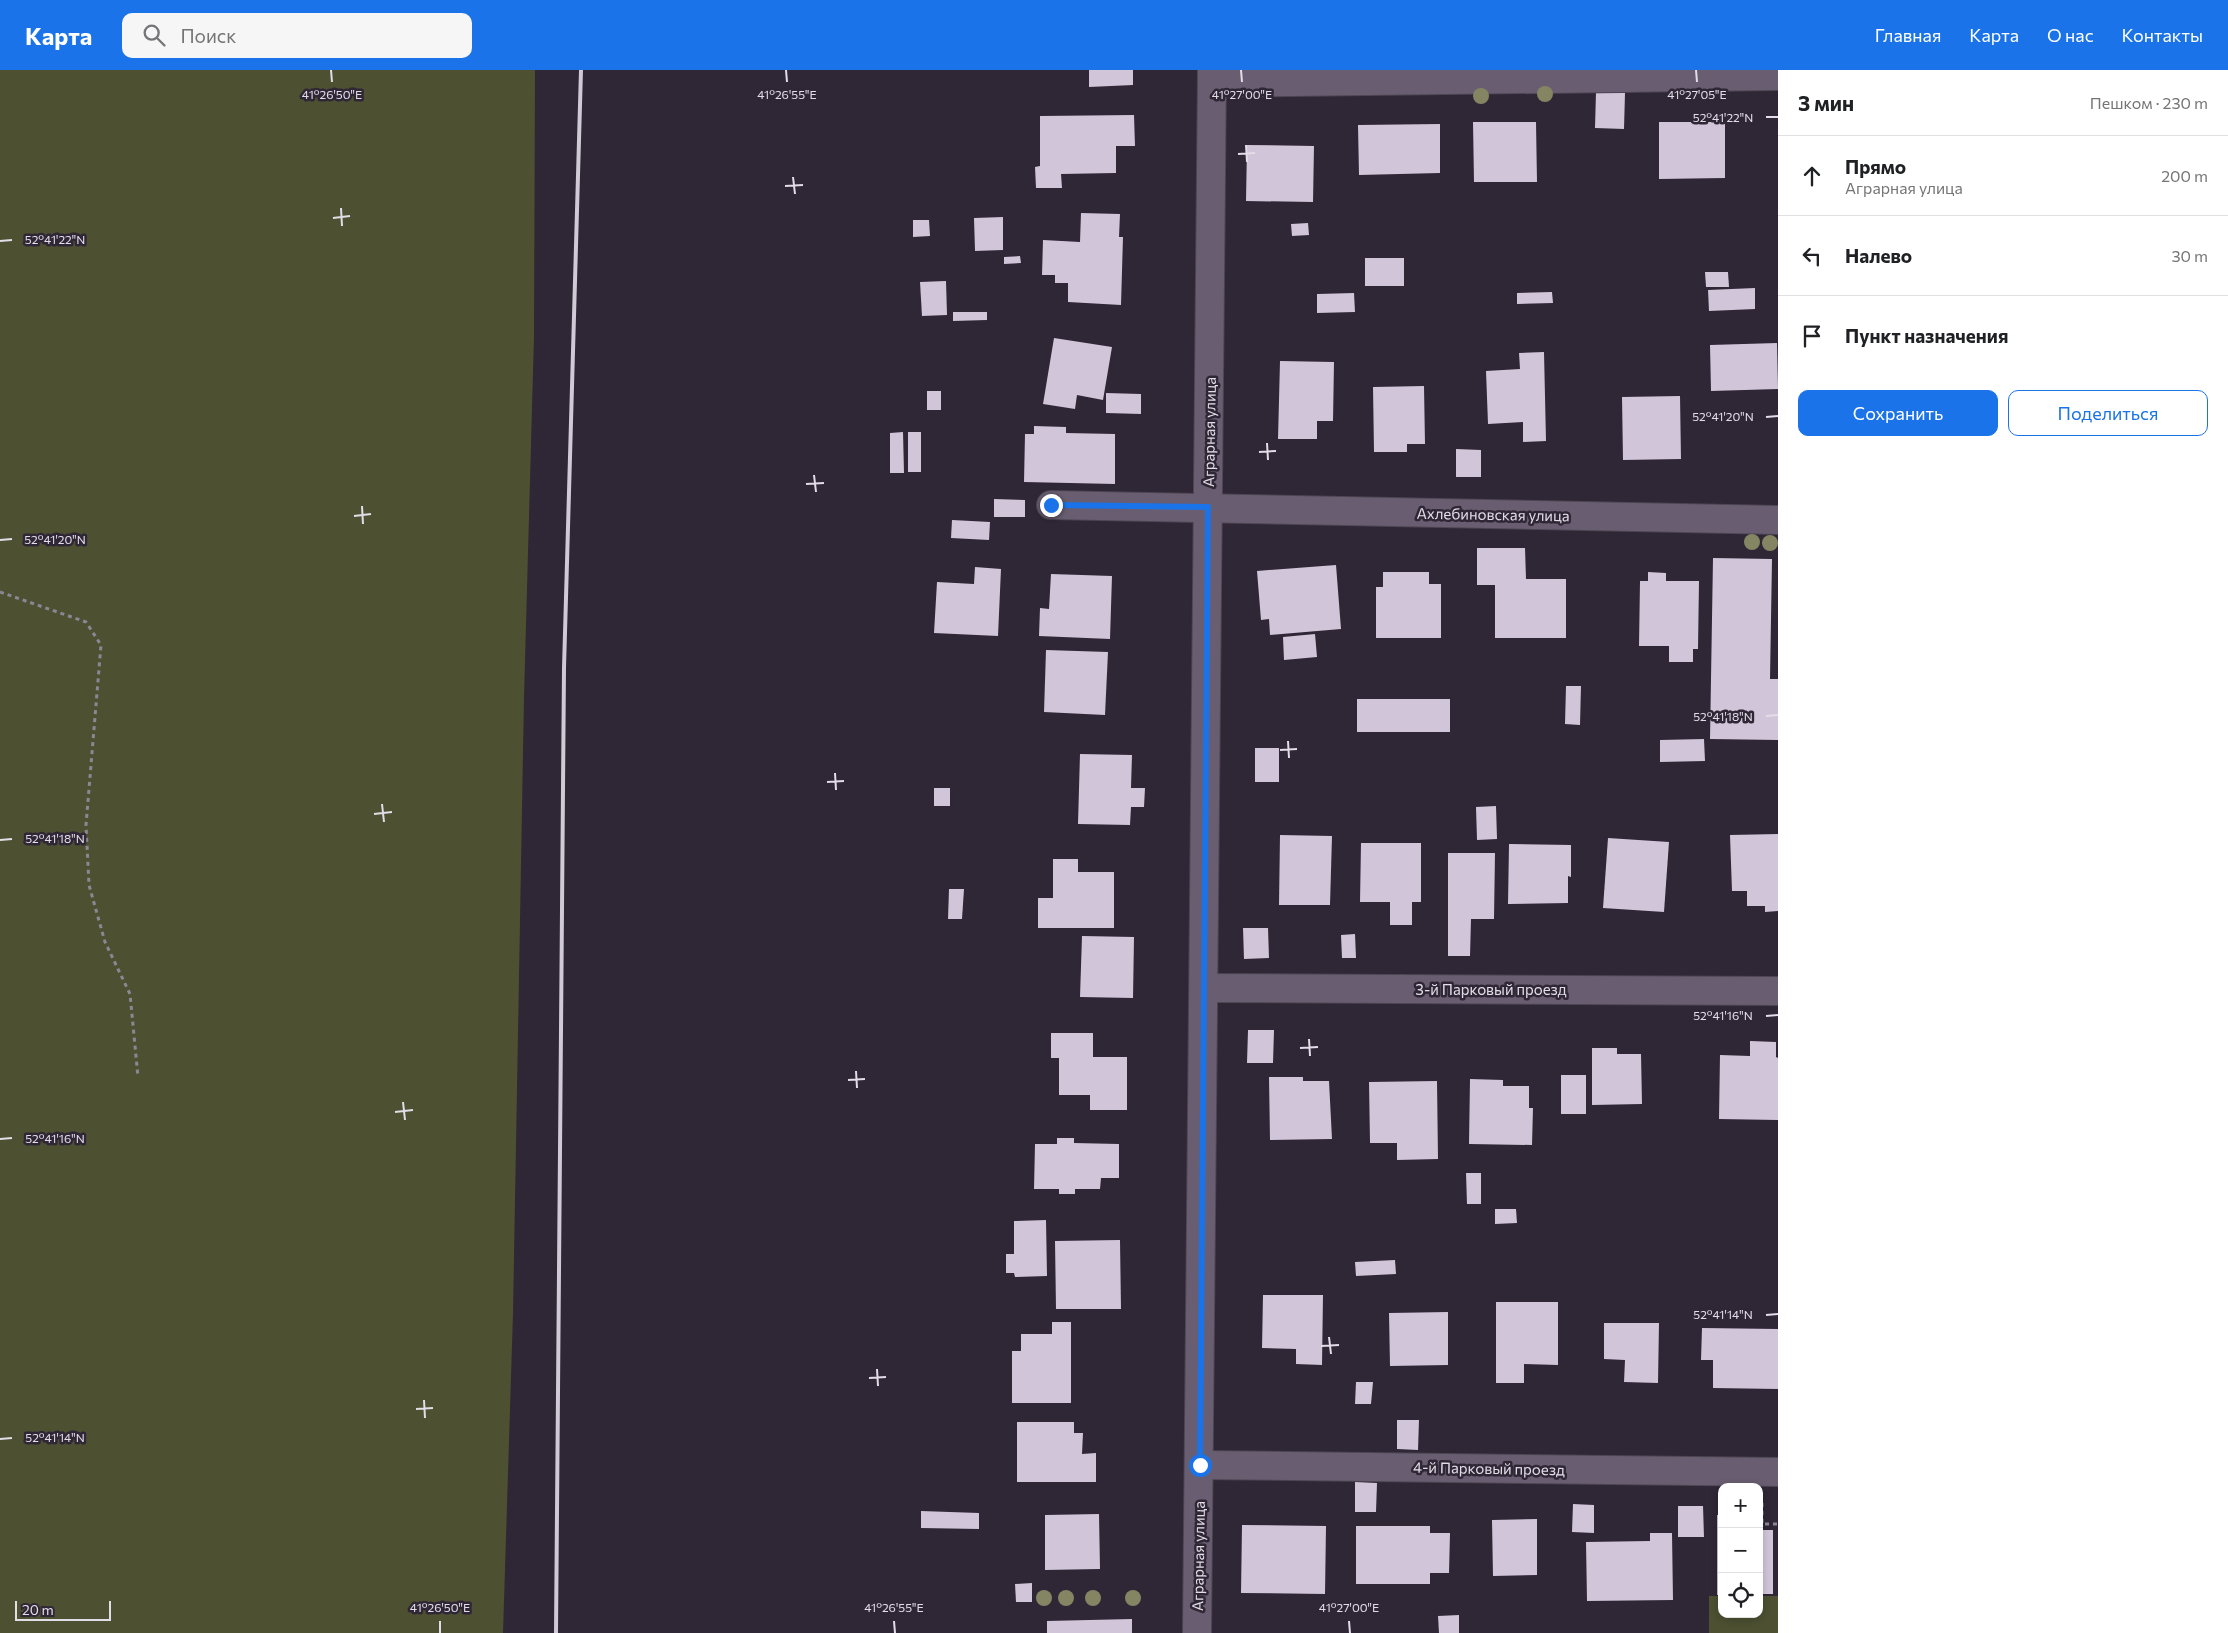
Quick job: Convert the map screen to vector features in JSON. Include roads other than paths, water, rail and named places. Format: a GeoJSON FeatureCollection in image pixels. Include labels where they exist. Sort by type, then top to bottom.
{"type":"FeatureCollection","features":[{"type":"Feature","properties":{"kind":"street"},"geometry":{"type":"LineString","coordinates":[[1212,77],[1778,76]]}},
{"type":"Feature","properties":{"kind":"street","name":"Аграрная улица"},"geometry":{"type":"LineString","coordinates":[[1198,1633],[1212,77]]}},
{"type":"Feature","properties":{"kind":"street","name":"Ахлебиновская улица"},"geometry":{"type":"LineString","coordinates":[[1051,505],[1778,520]]}},
{"type":"Feature","properties":{"kind":"street","name":"3-й Парковый проезд"},"geometry":{"type":"LineString","coordinates":[[1204,988],[1778,991]]}},
{"type":"Feature","properties":{"kind":"street","name":"4-й Парковый проезд"},"geometry":{"type":"LineString","coordinates":[[1200,1465],[1778,1472]]}},
{"type":"Feature","properties":{"kind":"railway"},"geometry":{"type":"LineString","coordinates":[[556,1633],[564,668],[581,70]]}}]}
